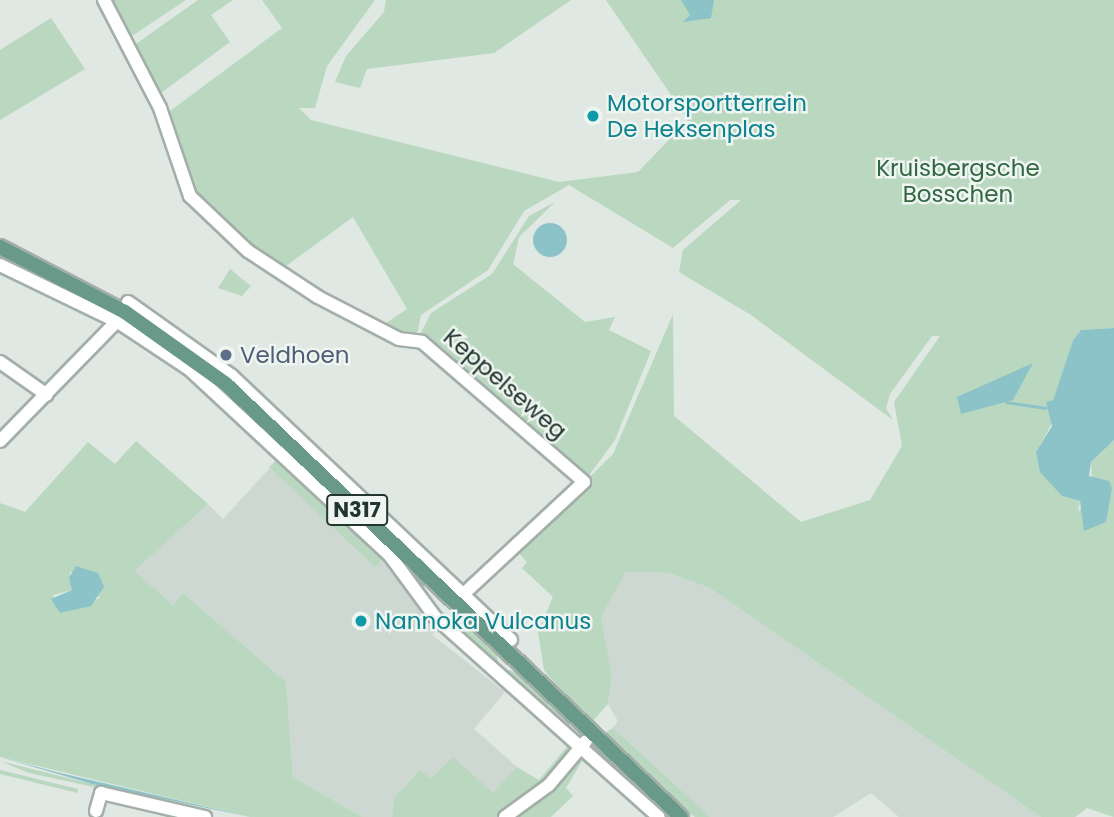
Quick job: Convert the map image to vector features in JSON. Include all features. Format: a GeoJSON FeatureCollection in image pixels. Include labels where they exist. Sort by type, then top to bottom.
{"type":"FeatureCollection","features":[{"type":"Feature","properties":{"kind":"main road","name":"N317"},"geometry":{"type":"LineString","coordinates":[[0,247],[124,312],[204,359],[459,598],[512,656],[681,817]]}},
{"type":"Feature","properties":{"kind":"street","name":"Keppelseweg"},"geometry":{"type":"LineString","coordinates":[[104,0],[160,108],[186,186],[200,206],[248,251],[323,300],[399,339],[422,342],[584,482],[459,598]]}},
{"type":"Feature","properties":{"kind":"street"},"geometry":{"type":"LineString","coordinates":[[13,272],[21,259]]}},
{"type":"Feature","properties":{"kind":"street"},"geometry":{"type":"LineString","coordinates":[[0,265],[124,312],[215,391],[391,557],[435,617],[659,817]]}},
{"type":"Feature","properties":{"kind":"street"},"geometry":{"type":"LineString","coordinates":[[0,441],[124,312]]}},
{"type":"Feature","properties":{"kind":"street"},"geometry":{"type":"LineString","coordinates":[[0,362],[47,395]]}},
{"type":"Feature","properties":{"kind":"street"},"geometry":{"type":"LineString","coordinates":[[459,598],[511,640]]}},
{"type":"Feature","properties":{"kind":"street"},"geometry":{"type":"LineString","coordinates":[[499,672],[512,656]]}},
{"type":"Feature","properties":{"kind":"street"},"geometry":{"type":"LineString","coordinates":[[505,817],[549,785],[594,733]]}},
{"type":"Feature","properties":{"kind":"street"},"geometry":{"type":"LineString","coordinates":[[96,811],[101,793],[205,817]]}},
{"type":"Feature","properties":{"kind":"shaded area"},"geometry":{"type":"Polygon","coordinates":[[[277,460],[382,559],[436,630],[432,635],[505,692],[474,729],[517,767],[494,793],[431,779],[420,771],[394,798],[392,817],[362,817],[293,777],[286,682],[183,593],[173,605],[133,571],[208,504],[223,519],[277,460]]]}},
{"type":"Feature","properties":{"kind":"shaded area"},"geometry":{"type":"Polygon","coordinates":[[[626,572],[669,573],[710,588],[1041,817],[899,817],[871,793],[833,817],[710,817],[613,728],[618,721],[608,704],[612,676],[601,617],[626,572]]]}},
{"type":"Feature","properties":{"kind":"green space"},"geometry":{"type":"Polygon","coordinates":[[[109,0],[186,0],[132,36],[109,0]]]}},
{"type":"Feature","properties":{"kind":"green space"},"geometry":{"type":"Polygon","coordinates":[[[198,0],[233,0],[211,15],[230,42],[157,96],[133,46],[198,0]]]}},
{"type":"Feature","properties":{"kind":"green space","name":"Kruisbergsche Bosschen"},"geometry":{"type":"Polygon","coordinates":[[[262,0],[375,0],[327,66],[315,108],[299,108],[311,120],[559,182],[638,172],[688,120],[606,0],[1114,0],[1114,328],[1081,330],[1073,340],[1053,400],[1047,402],[1053,421],[1040,445],[1062,496],[1080,501],[1078,512],[1104,480],[1092,480],[1091,462],[1114,440],[1114,817],[1087,808],[1075,817],[1041,817],[710,588],[669,573],[626,572],[601,617],[612,676],[608,704],[591,723],[544,670],[538,632],[553,597],[522,568],[527,562],[516,550],[613,454],[673,314],[674,416],[801,522],[870,500],[902,446],[894,402],[940,336],[932,336],[890,394],[886,408],[893,420],[751,315],[679,272],[683,250],[741,200],[730,200],[673,248],[569,185],[524,211],[488,270],[421,315],[416,339],[380,327],[407,309],[353,217],[282,269],[234,236],[189,186],[166,114],[282,28],[262,0]]]}},
{"type":"Feature","properties":{"kind":"green space"},"geometry":{"type":"Polygon","coordinates":[[[386,0],[571,0],[494,53],[367,69],[360,88],[335,82],[346,56],[384,12],[386,0]]]}},
{"type":"Feature","properties":{"kind":"green space"},"geometry":{"type":"Polygon","coordinates":[[[51,18],[85,69],[0,120],[0,50],[51,18]]]}},
{"type":"Feature","properties":{"kind":"green space"},"geometry":{"type":"Polygon","coordinates":[[[555,202],[519,237],[513,264],[585,322],[615,317],[609,330],[651,351],[615,440],[587,478],[421,333],[431,313],[492,274],[529,216],[555,202]]]}},
{"type":"Feature","properties":{"kind":"green space"},"geometry":{"type":"Polygon","coordinates":[[[230,269],[251,286],[242,296],[218,288],[230,269]]]}},
{"type":"Feature","properties":{"kind":"green space"},"geometry":{"type":"Polygon","coordinates":[[[136,441],[208,504],[134,571],[173,605],[183,593],[286,682],[293,777],[362,817],[250,817],[0,757],[0,503],[25,512],[88,442],[115,464],[136,441]],[[70,571],[72,590],[53,595],[61,613],[100,598],[70,571]]]}},
{"type":"Feature","properties":{"kind":"green space"},"geometry":{"type":"Polygon","coordinates":[[[277,460],[382,559],[375,567],[269,467],[277,460]]]}},
{"type":"Feature","properties":{"kind":"green space"},"geometry":{"type":"Polygon","coordinates":[[[459,623],[468,623],[497,650],[498,664],[453,629],[459,623]]]}},
{"type":"Feature","properties":{"kind":"green space"},"geometry":{"type":"Polygon","coordinates":[[[507,670],[521,673],[580,736],[505,673],[507,670]]]}},
{"type":"Feature","properties":{"kind":"green space"},"geometry":{"type":"Polygon","coordinates":[[[613,728],[710,817],[695,817],[675,803],[603,734],[613,728]]]}},
{"type":"Feature","properties":{"kind":"green space"},"geometry":{"type":"Polygon","coordinates":[[[571,742],[556,774],[498,817],[392,817],[394,798],[420,770],[431,779],[453,757],[493,793],[517,767],[539,780],[571,742]]]}},
{"type":"Feature","properties":{"kind":"green space"},"geometry":{"type":"Polygon","coordinates":[[[598,747],[673,817],[663,817],[589,748],[598,747]]]}},
{"type":"Feature","properties":{"kind":"green space"},"geometry":{"type":"Polygon","coordinates":[[[581,754],[655,817],[582,761],[566,788],[573,796],[551,817],[513,817],[581,754]]]}},
{"type":"Feature","properties":{"kind":"green space"},"geometry":{"type":"Polygon","coordinates":[[[0,761],[92,784],[233,817],[29,773],[0,761]]]}},
{"type":"Feature","properties":{"kind":"green space"},"geometry":{"type":"Polygon","coordinates":[[[0,770],[78,789],[78,793],[0,774],[0,770]]]}},
{"type":"Feature","properties":{"kind":"water"},"geometry":{"type":"Polygon","coordinates":[[[681,0],[714,0],[711,18],[683,22],[690,15],[681,0]]]}},
{"type":"Feature","properties":{"kind":"water"},"geometry":{"type":"Polygon","coordinates":[[[550,223],[562,228],[567,240],[562,252],[550,257],[538,252],[533,240],[538,228],[550,223]]]}},
{"type":"Feature","properties":{"kind":"water"},"geometry":{"type":"Polygon","coordinates":[[[1114,328],[1114,440],[1091,462],[1089,476],[1109,481],[1112,488],[1106,522],[1084,531],[1080,501],[1062,496],[1040,472],[1036,452],[1052,426],[1046,402],[1053,400],[1073,340],[1081,330],[1114,328]]]}},
{"type":"Feature","properties":{"kind":"water"},"geometry":{"type":"Polygon","coordinates":[[[1033,363],[1013,400],[961,414],[957,397],[1033,363]]]}},
{"type":"Feature","properties":{"kind":"water"},"geometry":{"type":"Polygon","coordinates":[[[76,566],[98,573],[104,587],[91,606],[60,613],[51,599],[72,590],[69,578],[76,566]]]}},
{"type":"Feature","properties":{"kind":"water"},"geometry":{"type":"Polygon","coordinates":[[[0,757],[56,772],[250,817],[92,784],[0,757]]]}},
{"type":"Feature","properties":{"kind":"waterway"},"geometry":{"type":"LineString","coordinates":[[1006,402],[1046,408]]}},
{"type":"Feature","properties":{"kind":"place","name":"Motorsportterrein De Heksenplas"},"geometry":{"type":"Point","coordinates":[593,116]}},
{"type":"Feature","properties":{"kind":"place","name":"Veldhoen"},"geometry":{"type":"Point","coordinates":[226,355]}},
{"type":"Feature","properties":{"kind":"place","name":"Nannoka Vulcanus"},"geometry":{"type":"Point","coordinates":[361,621]}}]}
